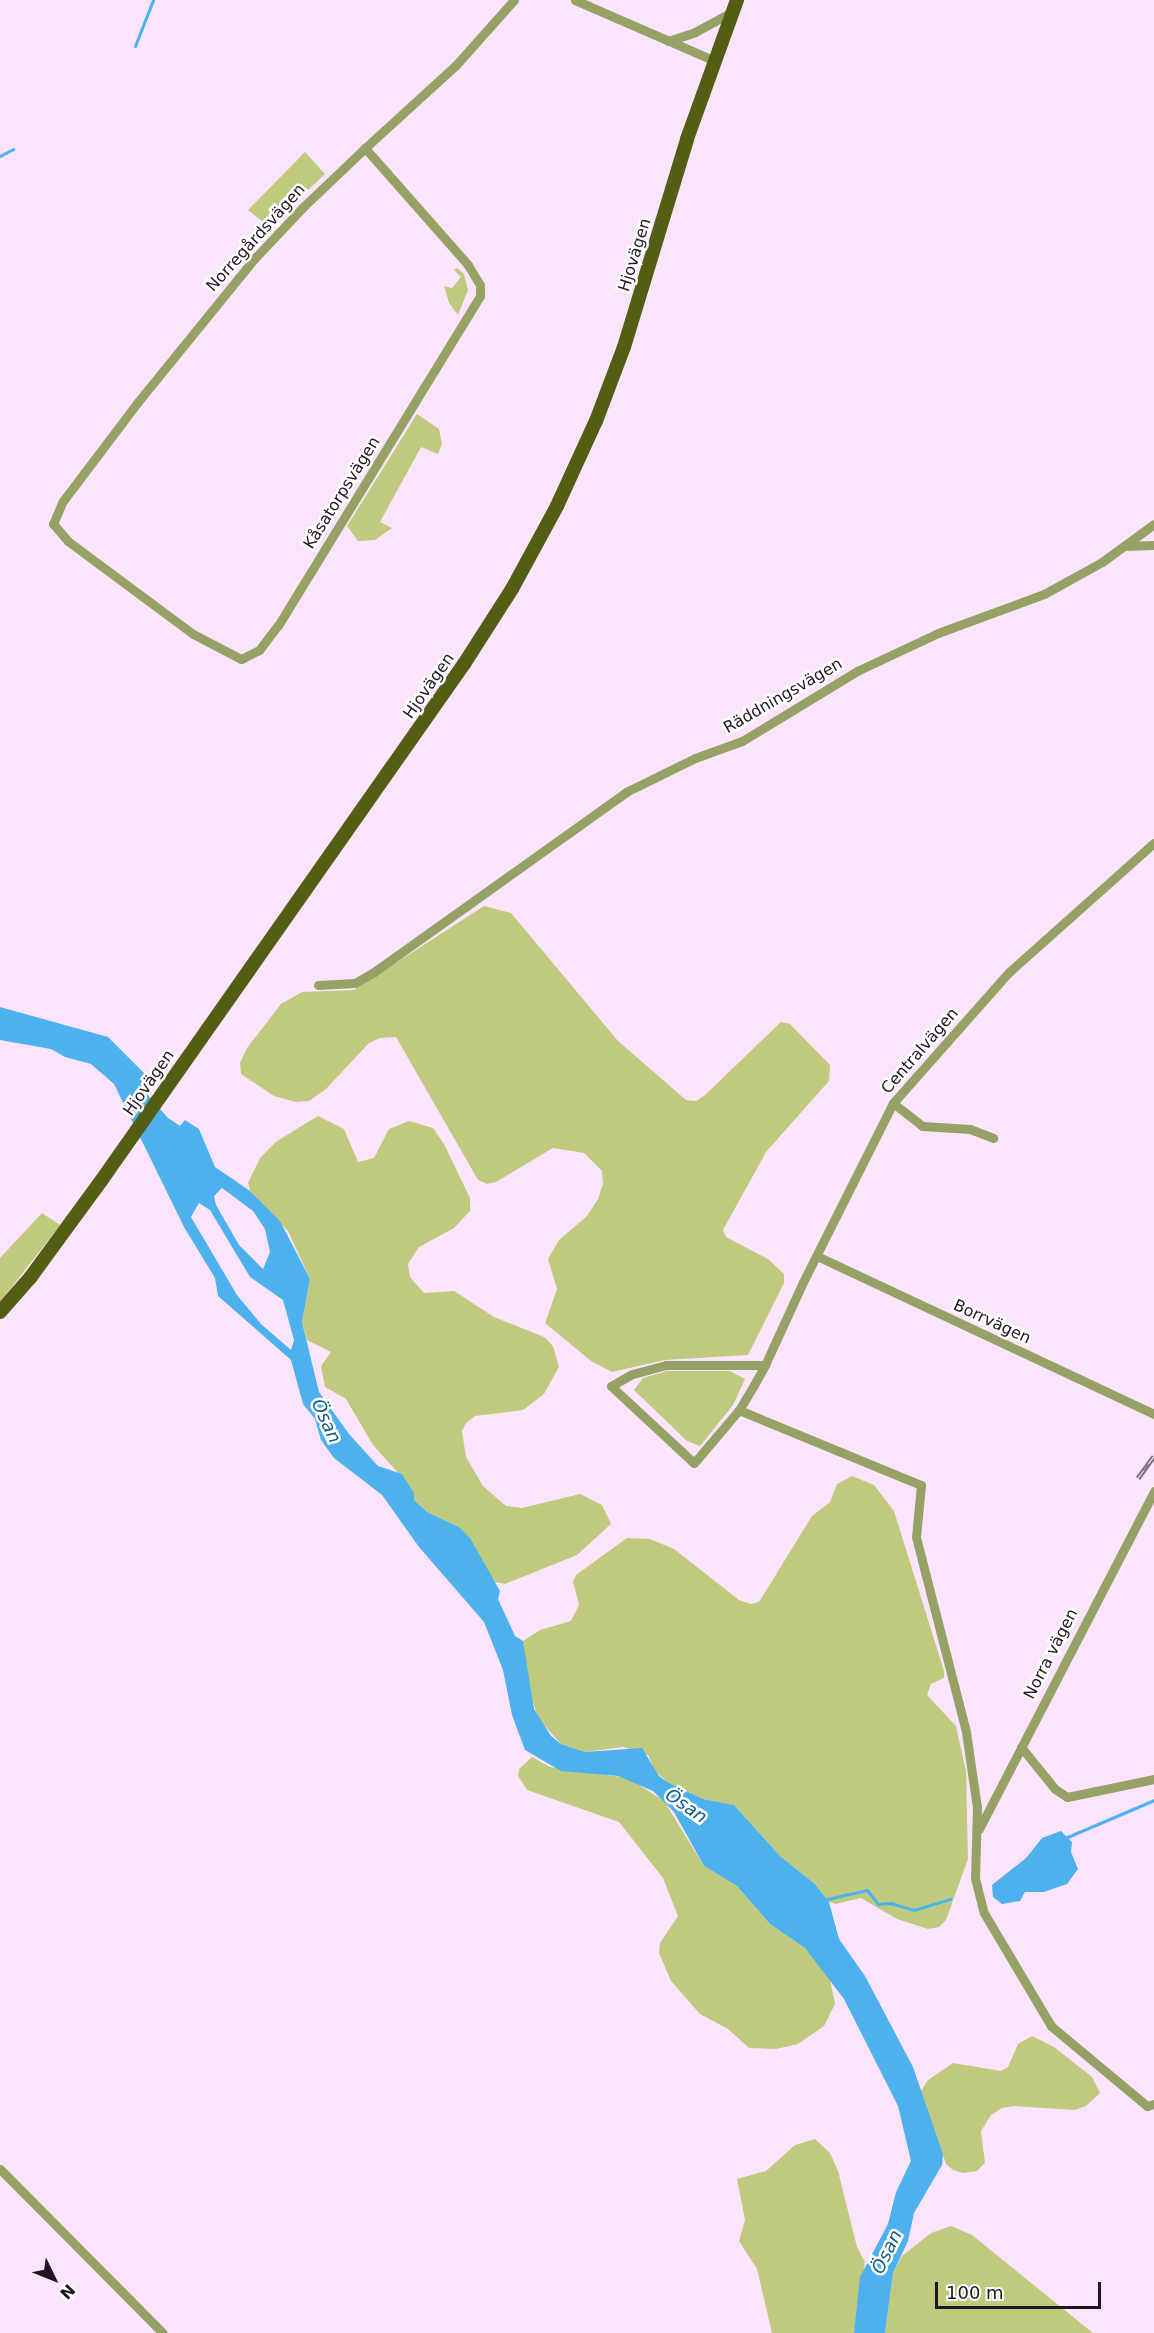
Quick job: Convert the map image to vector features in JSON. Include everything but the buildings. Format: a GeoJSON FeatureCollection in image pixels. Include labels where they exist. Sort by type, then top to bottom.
{"type":"FeatureCollection","features":[{"type":"Feature","properties":{"kind":"main road","name":"Hjovägen"},"geometry":{"type":"LineString","coordinates":[[0,1312],[30,1278],[171,1082],[464,664],[512,589],[557,506],[596,421],[624,348],[713,60],[734,6]]}},
{"type":"Feature","properties":{"kind":"street","name":"Norregårdsvägen"},"geometry":{"type":"LineString","coordinates":[[53,524],[63,501],[187,339],[294,216],[456,65],[514,0]]}},
{"type":"Feature","properties":{"kind":"street"},"geometry":{"type":"LineString","coordinates":[[575,0],[713,60]]}},
{"type":"Feature","properties":{"kind":"street"},"geometry":{"type":"LineString","coordinates":[[668,41],[695,32],[734,6]]}},
{"type":"Feature","properties":{"kind":"street","name":"Kåsatorpsvägen"},"geometry":{"type":"LineString","coordinates":[[53,524],[68,541],[193,634],[241,659],[259,650],[480,296],[480,285],[468,265],[365,148]]}},
{"type":"Feature","properties":{"kind":"street","name":"Räddningsvägen"},"geometry":{"type":"LineString","coordinates":[[318,985],[355,984],[626,792],[695,758],[742,741],[867,666],[938,633],[1044,594],[1123,546],[1154,524]]}},
{"type":"Feature","properties":{"kind":"street"},"geometry":{"type":"LineString","coordinates":[[1123,546],[1154,545]]}},
{"type":"Feature","properties":{"kind":"street","name":"Centralvägen"},"geometry":{"type":"LineString","coordinates":[[765,1365],[666,1365],[632,1374],[611,1386],[694,1462],[739,1410],[765,1365],[893,1103],[1009,972],[1154,843]]}},
{"type":"Feature","properties":{"kind":"street"},"geometry":{"type":"LineString","coordinates":[[893,1103],[922,1126],[970,1130],[993,1138]]}},
{"type":"Feature","properties":{"kind":"street","name":"Borrvägen"},"geometry":{"type":"LineString","coordinates":[[817,1256],[1154,1414]]}},
{"type":"Feature","properties":{"kind":"street"},"geometry":{"type":"LineString","coordinates":[[739,1410],[921,1485],[916,1537],[966,1732],[978,1831],[975,1860],[978,1892],[984,1913],[1018,1975],[1064,2040],[1151,2105]]}},
{"type":"Feature","properties":{"kind":"street","name":"Norra vägen"},"geometry":{"type":"LineString","coordinates":[[978,1831],[1154,1491]]}},
{"type":"Feature","properties":{"kind":"street"},"geometry":{"type":"LineString","coordinates":[[1021,1748],[1055,1789],[1067,1797],[1154,1779]]}},
{"type":"Feature","properties":{"kind":"street"},"geometry":{"type":"LineString","coordinates":[[0,2169],[162,2333]]}},
{"type":"Feature","properties":{"kind":"green space"},"geometry":{"type":"Polygon","coordinates":[[[305,152],[325,174],[269,227],[248,210],[305,152]]]}},
{"type":"Feature","properties":{"kind":"green space"},"geometry":{"type":"Polygon","coordinates":[[[457,268],[464,274],[468,290],[458,315],[449,303],[444,286],[452,288],[461,277],[454,270],[457,268]]]}},
{"type":"Feature","properties":{"kind":"green space"},"geometry":{"type":"Polygon","coordinates":[[[417,414],[439,429],[442,444],[438,454],[421,447],[380,522],[392,528],[375,540],[358,541],[347,526],[417,414]]]}},
{"type":"Feature","properties":{"kind":"green space"},"geometry":{"type":"Polygon","coordinates":[[[484,906],[511,913],[618,1041],[686,1100],[696,1101],[704,1096],[781,1022],[790,1024],[830,1065],[829,1081],[766,1152],[723,1230],[726,1237],[768,1259],[784,1274],[784,1283],[748,1355],[665,1360],[612,1372],[591,1361],[545,1323],[557,1289],[548,1259],[559,1240],[587,1216],[598,1199],[603,1184],[602,1171],[584,1153],[553,1148],[496,1182],[487,1184],[478,1180],[396,1037],[379,1038],[368,1044],[326,1089],[309,1101],[296,1102],[274,1096],[241,1074],[240,1063],[247,1048],[281,1004],[302,992],[354,990],[484,906]]]}},
{"type":"Feature","properties":{"kind":"green space"},"geometry":{"type":"Polygon","coordinates":[[[318,1116],[344,1129],[358,1162],[374,1158],[389,1129],[409,1121],[433,1128],[444,1144],[470,1198],[470,1211],[454,1228],[419,1247],[408,1264],[410,1277],[424,1293],[454,1291],[494,1317],[544,1337],[553,1346],[559,1367],[544,1394],[523,1410],[475,1416],[466,1423],[462,1431],[466,1457],[483,1486],[506,1506],[522,1508],[580,1494],[602,1505],[611,1524],[577,1555],[505,1584],[495,1582],[459,1527],[427,1512],[414,1500],[408,1484],[373,1445],[346,1399],[325,1387],[321,1366],[331,1352],[307,1340],[302,1322],[310,1279],[288,1231],[250,1191],[248,1183],[260,1158],[277,1141],[318,1116]]]}},
{"type":"Feature","properties":{"kind":"green space"},"geometry":{"type":"Polygon","coordinates":[[[42,1213],[60,1225],[0,1302],[0,1258],[42,1213]]]}},
{"type":"Feature","properties":{"kind":"green space"},"geometry":{"type":"Polygon","coordinates":[[[667,1371],[730,1371],[745,1379],[733,1405],[700,1446],[687,1441],[634,1390],[643,1378],[667,1371]]]}},
{"type":"Feature","properties":{"kind":"green space"},"geometry":{"type":"Polygon","coordinates":[[[852,1476],[874,1485],[894,1511],[944,1671],[944,1678],[931,1684],[927,1695],[956,1726],[966,1771],[968,1859],[946,1920],[939,1927],[928,1929],[897,1919],[861,1898],[836,1904],[829,1902],[815,1884],[780,1856],[734,1805],[703,1799],[667,1782],[655,1771],[648,1755],[624,1747],[585,1752],[561,1744],[538,1718],[527,1683],[523,1641],[540,1630],[571,1621],[579,1605],[573,1582],[576,1575],[627,1538],[650,1539],[674,1549],[739,1600],[751,1604],[759,1602],[812,1516],[830,1502],[837,1484],[852,1476]]]}},
{"type":"Feature","properties":{"kind":"green space"},"geometry":{"type":"Polygon","coordinates":[[[532,1757],[550,1767],[628,1778],[664,1801],[704,1866],[737,1886],[770,1924],[805,1948],[823,1967],[830,1979],[835,2004],[824,2026],[798,2044],[776,2049],[749,2048],[728,2029],[700,2014],[671,1981],[659,1953],[660,1943],[678,1916],[663,1878],[619,1822],[527,1790],[518,1776],[519,1769],[532,1757]]]}},
{"type":"Feature","properties":{"kind":"green space"},"geometry":{"type":"Polygon","coordinates":[[[1032,2036],[1054,2047],[1092,2077],[1100,2093],[1086,2106],[1075,2110],[1014,2106],[1002,2108],[991,2115],[981,2131],[985,2163],[977,2171],[963,2173],[953,2170],[946,2164],[921,2091],[928,2080],[953,2063],[1001,2071],[1008,2067],[1018,2044],[1032,2036]]]}},
{"type":"Feature","properties":{"kind":"green space"},"geometry":{"type":"Polygon","coordinates":[[[815,2139],[830,2153],[838,2171],[857,2247],[865,2262],[854,2333],[772,2333],[757,2269],[739,2241],[745,2220],[737,2179],[766,2171],[795,2145],[815,2139]]]}},
{"type":"Feature","properties":{"kind":"green space"},"geometry":{"type":"Polygon","coordinates":[[[951,2226],[972,2235],[1093,2333],[885,2333],[893,2273],[902,2256],[931,2233],[951,2226]]]}},
{"type":"Feature","properties":{"kind":"water","name":"Ösan"},"geometry":{"type":"Polygon","coordinates":[[[0,1007],[108,1037],[145,1074],[146,1093],[168,1118],[180,1126],[185,1120],[199,1129],[215,1167],[250,1191],[280,1221],[310,1279],[302,1322],[319,1392],[349,1434],[378,1466],[402,1474],[414,1493],[414,1500],[427,1512],[459,1527],[470,1538],[500,1591],[498,1599],[515,1636],[523,1641],[534,1709],[551,1736],[561,1744],[585,1752],[642,1748],[659,1776],[667,1782],[703,1799],[734,1805],[780,1856],[815,1884],[829,1902],[839,1939],[865,1976],[913,2067],[943,2154],[942,2165],[914,2213],[908,2241],[893,2273],[885,2333],[854,2333],[860,2277],[888,2224],[896,2192],[911,2161],[898,2106],[844,1999],[805,1948],[770,1924],[737,1886],[704,1866],[674,1812],[653,1791],[618,1776],[561,1771],[525,1750],[512,1715],[503,1670],[484,1622],[419,1547],[382,1495],[334,1458],[321,1440],[315,1419],[303,1404],[291,1360],[218,1296],[215,1278],[184,1227],[114,1084],[91,1064],[65,1057],[51,1049],[0,1040],[0,1007]],[[222,1188],[214,1196],[216,1205],[239,1245],[263,1269],[270,1252],[265,1229],[253,1211],[222,1188]],[[199,1203],[191,1217],[237,1295],[261,1324],[291,1350],[294,1340],[283,1300],[250,1277],[210,1210],[199,1203]]]}},
{"type":"Feature","properties":{"kind":"water"},"geometry":{"type":"Polygon","coordinates":[[[1061,1831],[1072,1842],[1071,1852],[1078,1869],[1067,1884],[1044,1892],[1025,1892],[1020,1901],[1002,1904],[993,1897],[992,1885],[1026,1858],[1042,1838],[1061,1831]]]}},
{"type":"Feature","properties":{"kind":"waterway"},"geometry":{"type":"LineString","coordinates":[[135,46],[153,0]]}},
{"type":"Feature","properties":{"kind":"waterway"},"geometry":{"type":"LineString","coordinates":[[0,156],[13,149]]}},
{"type":"Feature","properties":{"kind":"waterway"},"geometry":{"type":"LineString","coordinates":[[1065,1838],[1154,1800]]}},
{"type":"Feature","properties":{"kind":"waterway"},"geometry":{"type":"LineString","coordinates":[[823,1900],[867,1890],[878,1904],[890,1903],[914,1910],[950,1899]]}},
{"type":"Feature","properties":{"kind":"railway"},"geometry":{"type":"LineString","coordinates":[[1138,1478],[1154,1456]]}}]}
